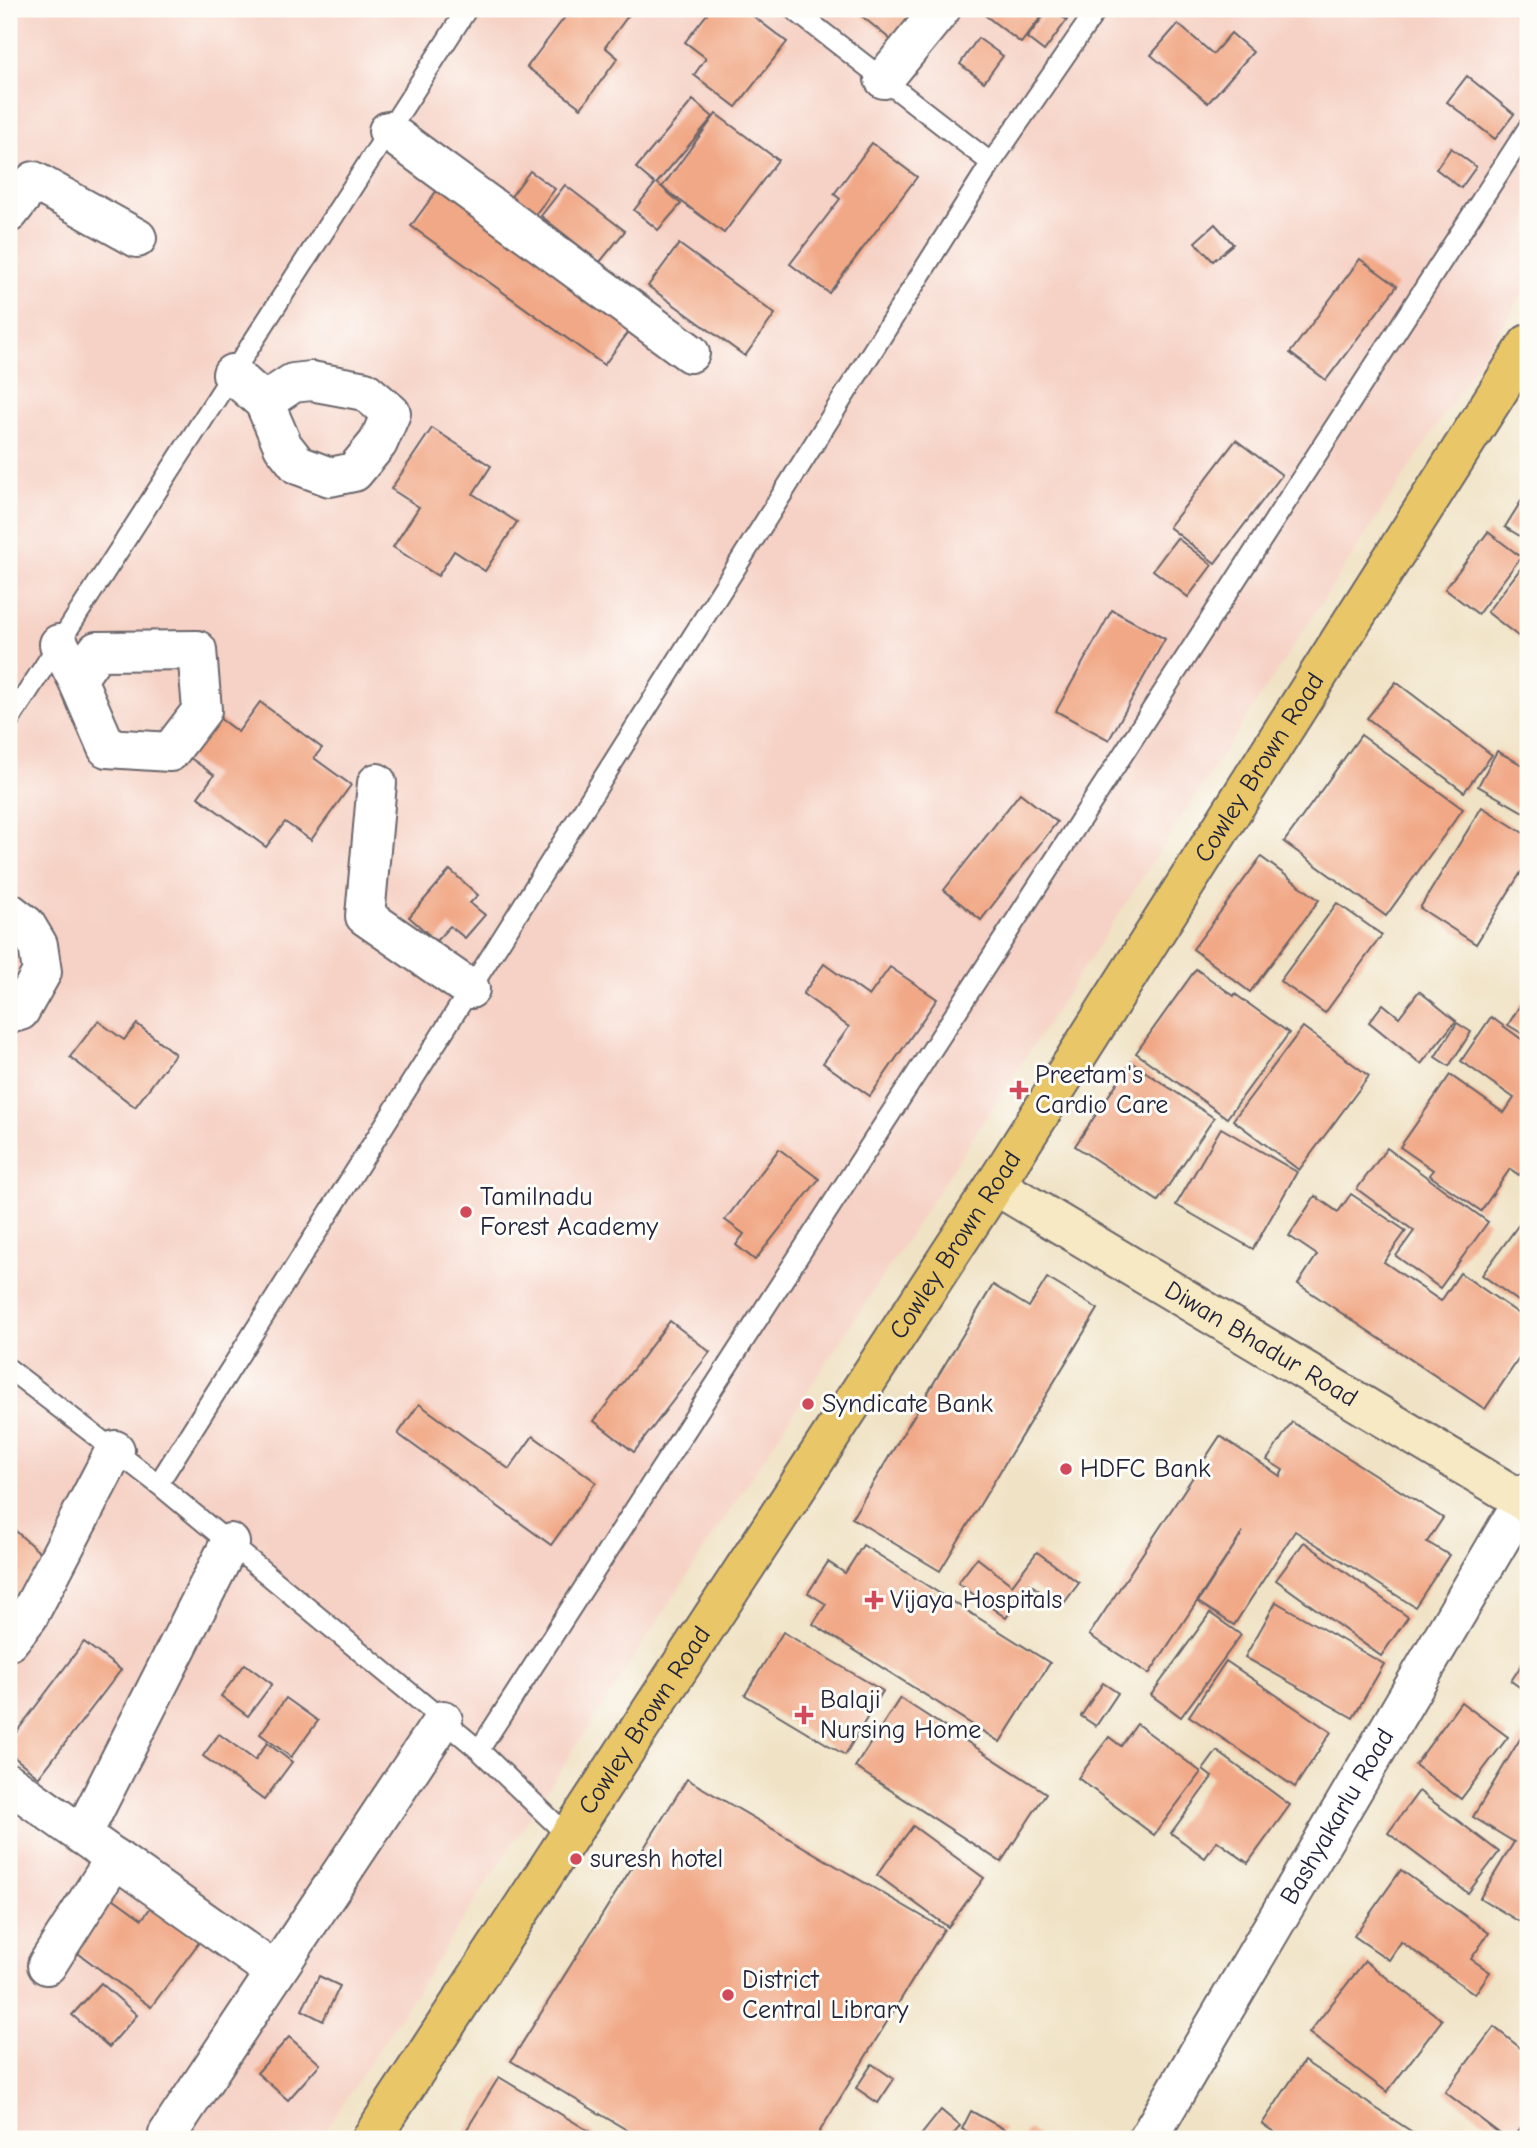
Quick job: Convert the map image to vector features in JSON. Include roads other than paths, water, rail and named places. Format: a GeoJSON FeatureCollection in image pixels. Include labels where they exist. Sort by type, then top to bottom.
{"type":"FeatureCollection","features":[{"type":"Feature","properties":{"kind":"main road","name":"Cowley Brown Road"},"geometry":{"type":"LineString","coordinates":[[371,2139],[995,1185],[1528,344]]}},
{"type":"Feature","properties":{"kind":"street"},"geometry":{"type":"LineString","coordinates":[[884,79],[941,9]]}},
{"type":"Feature","properties":{"kind":"street"},"geometry":{"type":"LineString","coordinates":[[388,131],[690,354]]}},
{"type":"Feature","properties":{"kind":"street"},"geometry":{"type":"LineString","coordinates":[[9,213],[34,181],[137,238]]}},
{"type":"Feature","properties":{"kind":"street"},"geometry":{"type":"LineString","coordinates":[[232,374],[264,401]]}},
{"type":"Feature","properties":{"kind":"street"},"geometry":{"type":"LineString","coordinates":[[59,644],[77,679]]}},
{"type":"Feature","properties":{"kind":"street"},"geometry":{"type":"LineString","coordinates":[[377,783],[365,916],[470,989]]}},
{"type":"Feature","properties":{"kind":"street"},"geometry":{"type":"LineString","coordinates":[[9,912],[26,925],[38,945],[42,972],[20,1011],[9,1014]]}},
{"type":"Feature","properties":{"kind":"street","name":"Diwan Bhadur Road"},"geometry":{"type":"LineString","coordinates":[[995,1185],[1527,1499]]}},
{"type":"Feature","properties":{"kind":"street"},"geometry":{"type":"LineString","coordinates":[[9,1641],[28,1617],[115,1450]]}},
{"type":"Feature","properties":{"kind":"street","name":"Bashyakarlu Road"},"geometry":{"type":"LineString","coordinates":[[1147,2139],[1527,1499]]}},
{"type":"Feature","properties":{"kind":"street"},"geometry":{"type":"LineString","coordinates":[[82,1835],[230,1543]]}},
{"type":"Feature","properties":{"kind":"street"},"geometry":{"type":"LineString","coordinates":[[168,2134],[443,1720]]}},
{"type":"Feature","properties":{"kind":"street"},"geometry":{"type":"LineString","coordinates":[[9,1783],[275,1972]]}},
{"type":"Feature","properties":{"kind":"street"},"geometry":{"type":"LineString","coordinates":[[47,1965],[115,1858]]}},
{"type":"Feature","properties":{"kind":"lane"},"geometry":{"type":"LineString","coordinates":[[9,721],[467,9]]}},
{"type":"Feature","properties":{"kind":"lane"},"geometry":{"type":"LineString","coordinates":[[793,9],[991,163]]}},
{"type":"Feature","properties":{"kind":"lane"},"geometry":{"type":"LineString","coordinates":[[158,1484],[991,163],[1097,9]]}},
{"type":"Feature","properties":{"kind":"lane"},"geometry":{"type":"LineString","coordinates":[[479,1750],[1528,128]]}},
{"type":"Feature","properties":{"kind":"lane"},"geometry":{"type":"LineString","coordinates":[[9,1369],[158,1484],[479,1750],[569,1838]]}},
{"type":"Feature","properties":{"kind":"place","name":"Preetam's Cardio Care"},"geometry":{"type":"Point","coordinates":[1019,1090]}},
{"type":"Feature","properties":{"kind":"place","name":"Tamilnadu Forest Academy"},"geometry":{"type":"Point","coordinates":[466,1212]}},
{"type":"Feature","properties":{"kind":"place","name":"Syndicate Bank"},"geometry":{"type":"Point","coordinates":[808,1404]}},
{"type":"Feature","properties":{"kind":"place","name":"HDFC Bank"},"geometry":{"type":"Point","coordinates":[1066,1469]}},
{"type":"Feature","properties":{"kind":"place","name":"Vijaya Hospitals"},"geometry":{"type":"Point","coordinates":[874,1600]}},
{"type":"Feature","properties":{"kind":"place","name":"Balaji Nursing Home"},"geometry":{"type":"Point","coordinates":[804,1715]}},
{"type":"Feature","properties":{"kind":"place","name":"suresh hotel"},"geometry":{"type":"Point","coordinates":[576,1859]}},
{"type":"Feature","properties":{"kind":"place","name":"District Central Library"},"geometry":{"type":"Point","coordinates":[728,1995]}}]}
